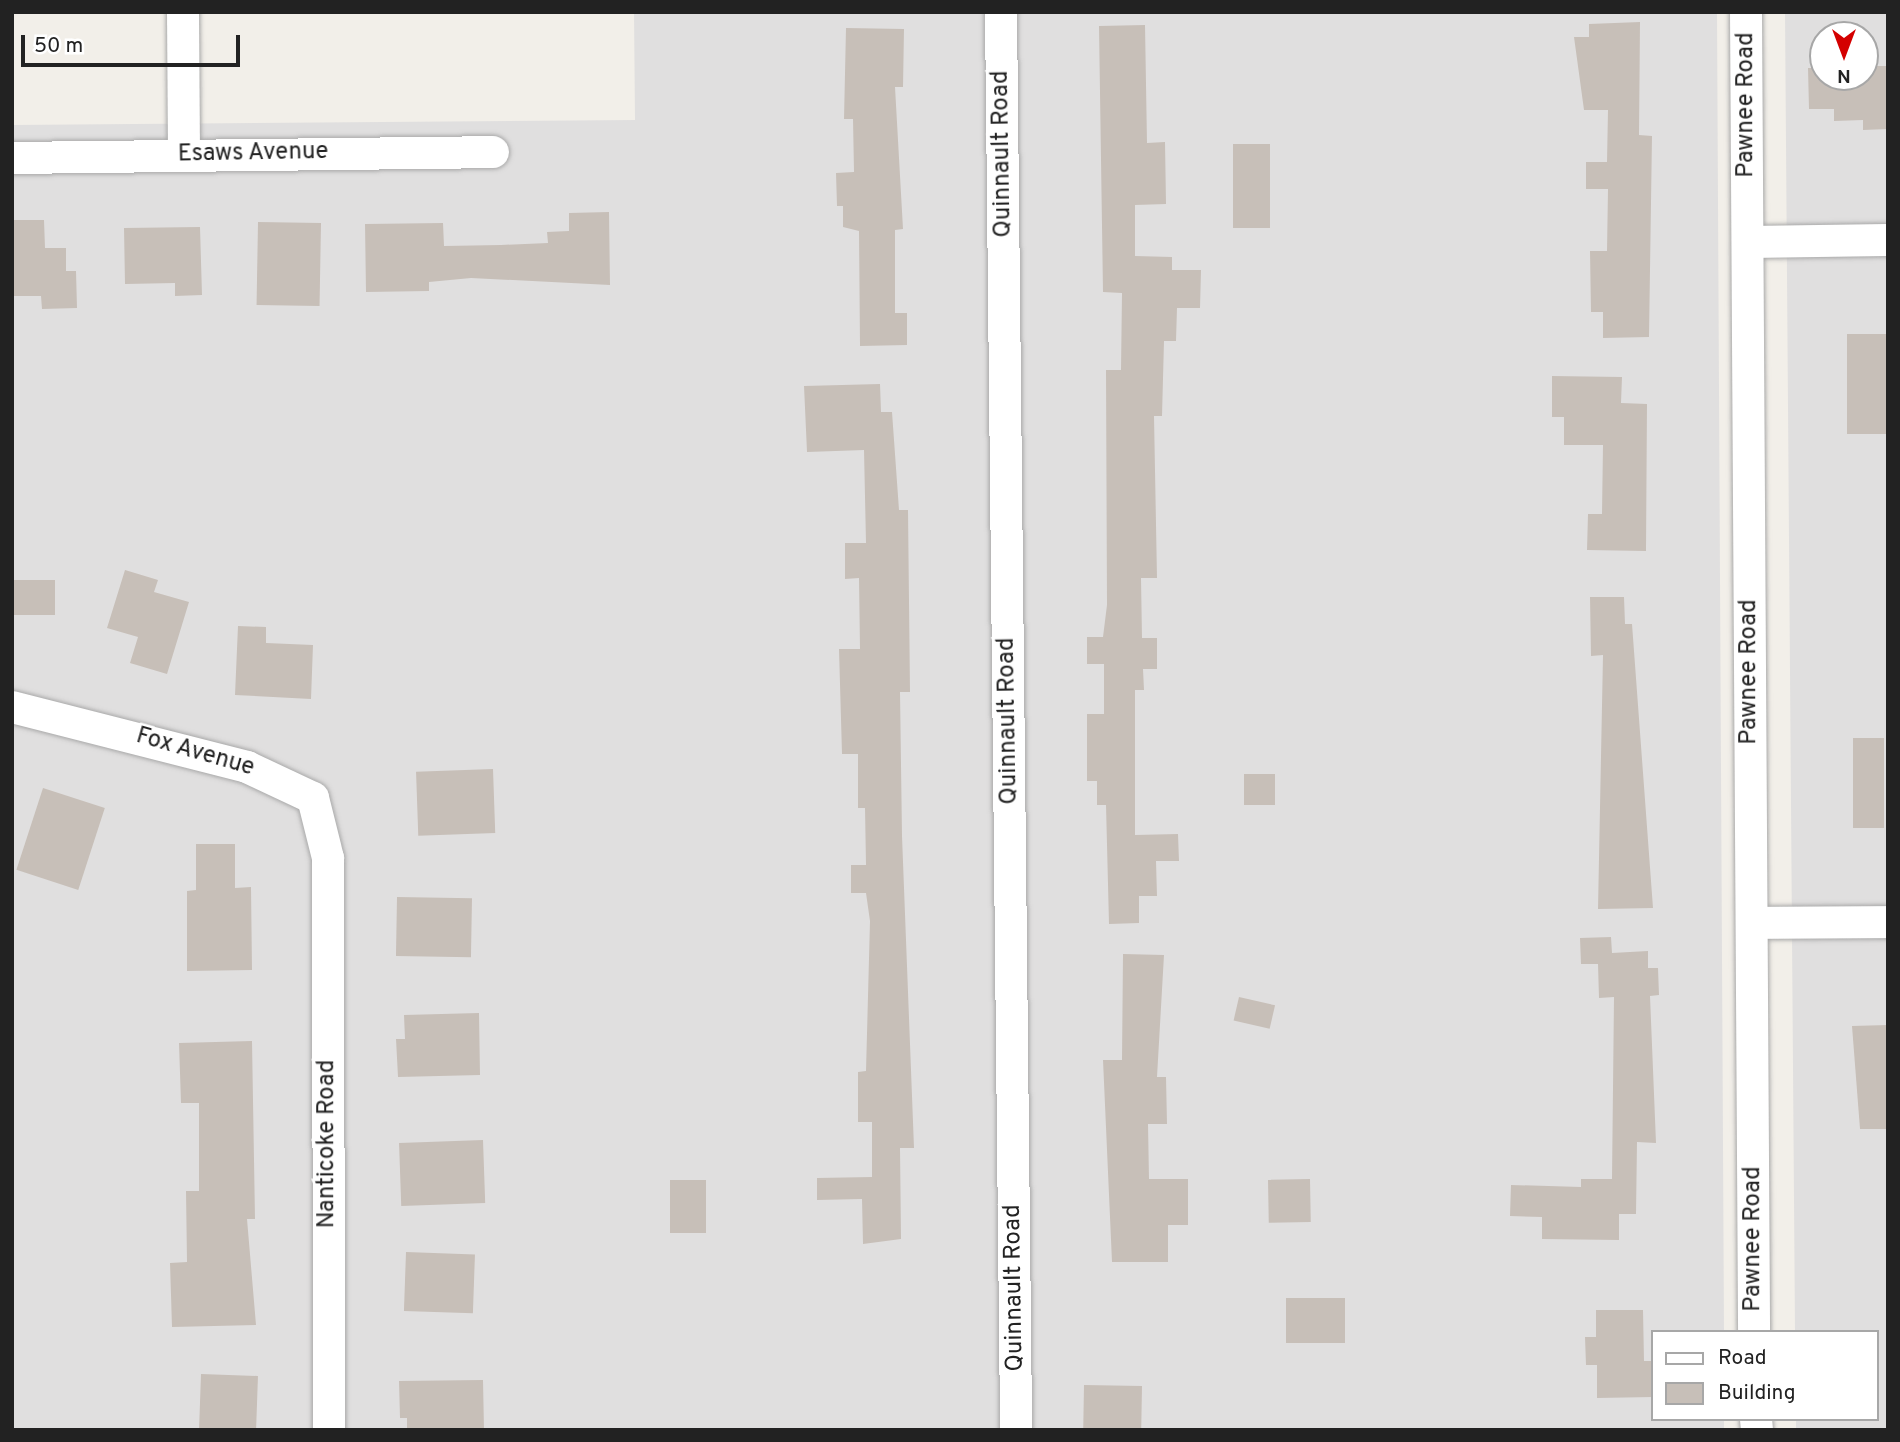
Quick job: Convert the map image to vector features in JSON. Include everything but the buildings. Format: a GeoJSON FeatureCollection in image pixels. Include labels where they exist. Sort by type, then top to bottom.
{"type":"FeatureCollection","features":[{"type":"Feature","properties":{"kind":"street"},"geometry":{"type":"LineString","coordinates":[[183,12],[184,155]]}},
{"type":"Feature","properties":{"kind":"street","name":"Quinnault Road"},"geometry":{"type":"LineString","coordinates":[[1001,12],[1016,1430]]}},
{"type":"Feature","properties":{"kind":"street","name":"Pawnee Road"},"geometry":{"type":"LineString","coordinates":[[1746,12],[1754,1330]]}},
{"type":"Feature","properties":{"kind":"street","name":"Esaws Avenue"},"geometry":{"type":"LineString","coordinates":[[12,158],[493,152]]}},
{"type":"Feature","properties":{"kind":"street"},"geometry":{"type":"LineString","coordinates":[[1748,242],[1888,240]]}},
{"type":"Feature","properties":{"kind":"street","name":"Fox Avenue"},"geometry":{"type":"LineString","coordinates":[[12,707],[283,780],[313,798],[328,858]]}},
{"type":"Feature","properties":{"kind":"street","name":"Nanticoke Road"},"geometry":{"type":"LineString","coordinates":[[328,858],[329,1430]]}},
{"type":"Feature","properties":{"kind":"street"},"geometry":{"type":"LineString","coordinates":[[1752,923],[1888,922]]}},
{"type":"Feature","properties":{"kind":"shaded area"},"geometry":{"type":"Polygon","coordinates":[[[634,12],[1717,12],[1724,1330],[1652,1330],[1652,1421],[1724,1421],[1724,1430],[12,1430],[12,125],[635,120],[634,12]]]}},
{"type":"Feature","properties":{"kind":"shaded area"},"geometry":{"type":"Polygon","coordinates":[[[1785,12],[1888,12],[1888,1430],[1796,1430],[1796,1421],[1879,1421],[1879,1330],[1795,1330],[1785,12]]]}}]}
